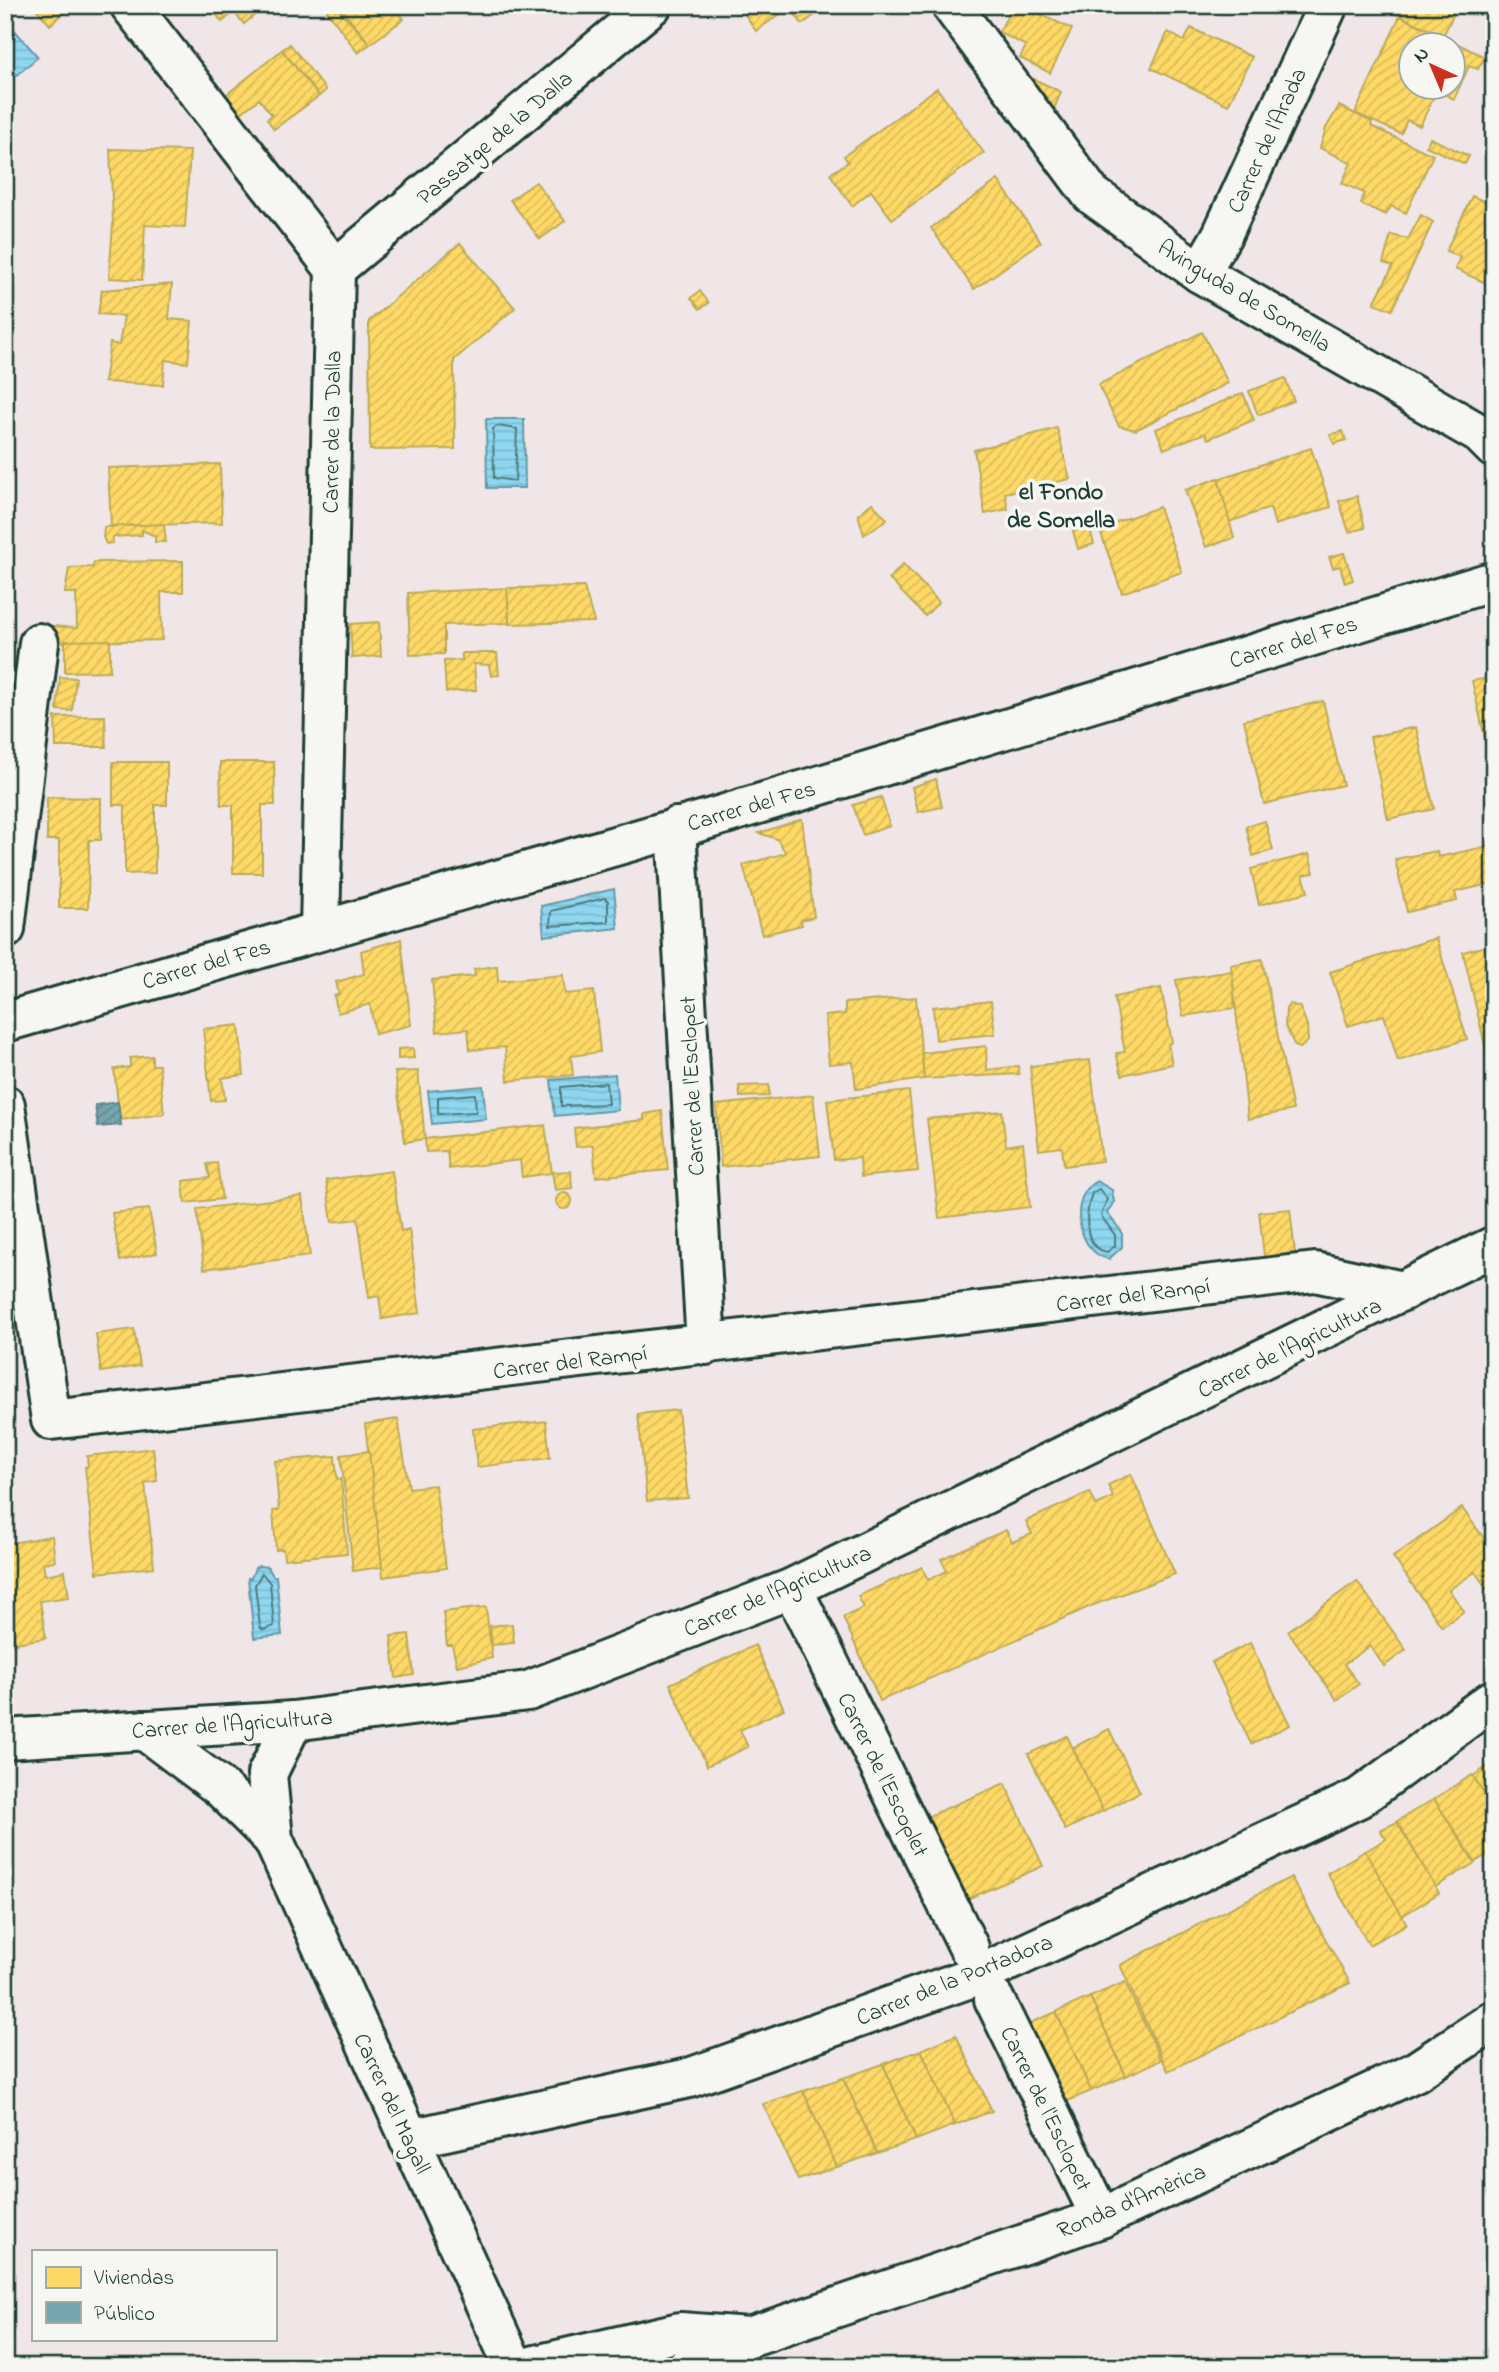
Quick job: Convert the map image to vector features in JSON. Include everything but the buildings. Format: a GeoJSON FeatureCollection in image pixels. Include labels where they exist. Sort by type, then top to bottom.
{"type":"FeatureCollection","features":[{"type":"Feature","properties":{"kind":"street"},"geometry":{"type":"LineString","coordinates":[[130,5],[335,269]]}},
{"type":"Feature","properties":{"kind":"street","name":"Passatge de la Dalla"},"geometry":{"type":"LineString","coordinates":[[335,269],[652,5]]}},
{"type":"Feature","properties":{"kind":"street","name":"Avinguda de Somella"},"geometry":{"type":"LineString","coordinates":[[951,5],[1091,194],[1200,273],[1480,434],[1494,448]]}},
{"type":"Feature","properties":{"kind":"street","name":"Carrer de l'Arada"},"geometry":{"type":"LineString","coordinates":[[1200,273],[1222,235],[1328,5]]}},
{"type":"Feature","properties":{"kind":"street","name":"Carrer de la Dalla"},"geometry":{"type":"LineString","coordinates":[[320,929],[335,269]]}},
{"type":"Feature","properties":{"kind":"street","name":"Carrer del Fes"},"geometry":{"type":"LineString","coordinates":[[5,1022],[712,818],[1494,581]]}},
{"type":"Feature","properties":{"kind":"street"},"geometry":{"type":"LineString","coordinates":[[5,929],[39,643]]}},
{"type":"Feature","properties":{"kind":"street","name":"Carrer de l'Esclopet"},"geometry":{"type":"LineString","coordinates":[[676,827],[706,1345]]}},
{"type":"Feature","properties":{"kind":"street","name":"Carrer del Rampí"},"geometry":{"type":"LineString","coordinates":[[5,1105],[51,1420],[1315,1272],[1403,1291]]}},
{"type":"Feature","properties":{"kind":"street","name":"Carrer de l'Agricultura"},"geometry":{"type":"LineString","coordinates":[[5,1739],[293,1721],[528,1691],[790,1589],[1494,1246]]}},
{"type":"Feature","properties":{"kind":"street","name":"Carrer de l'Escoplet"},"geometry":{"type":"LineString","coordinates":[[799,1600],[969,1948]]}},
{"type":"Feature","properties":{"kind":"street","name":"Carrer de la Portadora"},"geometry":{"type":"LineString","coordinates":[[409,2139],[689,2078],[981,1974],[1359,1798],[1494,1699]]}},
{"type":"Feature","properties":{"kind":"street","name":"Carrer del Magall"},"geometry":{"type":"LineString","coordinates":[[293,1721],[267,1774],[273,1839],[409,2139],[494,2315],[514,2367]]}},
{"type":"Feature","properties":{"kind":"street","name":"Carrer del Magall"},"geometry":{"type":"LineString","coordinates":[[144,1730],[220,1787],[273,1839]]}},
{"type":"Feature","properties":{"kind":"street","name":"Carrer de l'Esclopet"},"geometry":{"type":"LineString","coordinates":[[994,1999],[1101,2218]]}},
{"type":"Feature","properties":{"kind":"street","name":"Ronda d'Amèrica"},"geometry":{"type":"LineString","coordinates":[[687,2367],[717,2359],[749,2337],[1101,2218],[1415,2072],[1494,2020]]}},
{"type":"Feature","properties":{"kind":"street","name":"Ronda d'Amèrica"},"geometry":{"type":"LineString","coordinates":[[527,2367],[680,2332],[749,2337]]}},
{"type":"Feature","properties":{"kind":"water"},"geometry":{"type":"Polygon","coordinates":[[[5,19],[38,57],[11,80],[5,73],[5,19]]]}},
{"type":"Feature","properties":{"kind":"water"},"geometry":{"type":"Polygon","coordinates":[[[486,419],[524,419],[525,488],[487,488],[486,419]]]}},
{"type":"Feature","properties":{"kind":"water"},"geometry":{"type":"Polygon","coordinates":[[[614,889],[618,928],[544,936],[541,906],[614,889]]]}},
{"type":"Feature","properties":{"kind":"water"},"geometry":{"type":"Polygon","coordinates":[[[615,1074],[618,1110],[555,1116],[551,1080],[615,1074]]]}},
{"type":"Feature","properties":{"kind":"water"},"geometry":{"type":"Polygon","coordinates":[[[483,1086],[486,1119],[432,1124],[428,1091],[483,1086]]]}},
{"type":"Feature","properties":{"kind":"water"},"geometry":{"type":"Polygon","coordinates":[[[1097,1181],[1112,1190],[1114,1202],[1107,1213],[1122,1232],[1122,1247],[1109,1259],[1098,1255],[1089,1247],[1080,1223],[1082,1198],[1088,1188],[1097,1181]]]}},
{"type":"Feature","properties":{"kind":"water"},"geometry":{"type":"Polygon","coordinates":[[[268,1567],[273,1576],[276,1576],[282,1635],[254,1638],[248,1578],[251,1578],[255,1568],[268,1567]]]}},
{"type":"Feature","properties":{"kind":"district","name":"el Fondo de Somella"},"geometry":{"type":"Point","coordinates":[1061,505]}}]}
